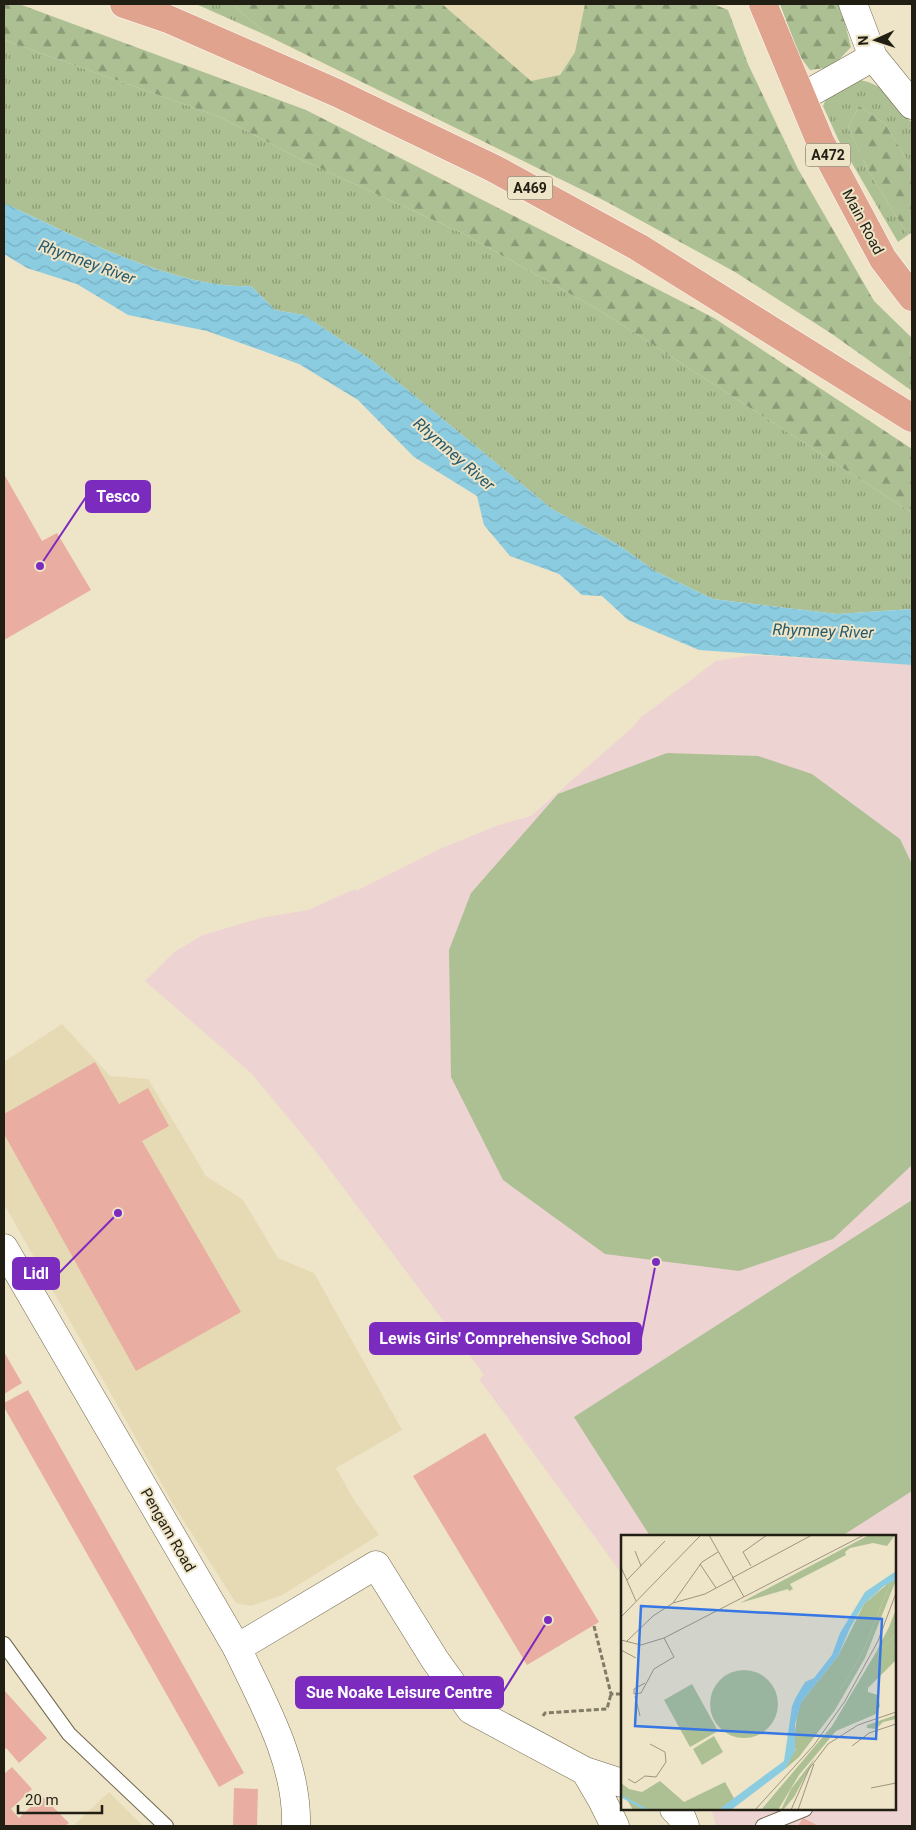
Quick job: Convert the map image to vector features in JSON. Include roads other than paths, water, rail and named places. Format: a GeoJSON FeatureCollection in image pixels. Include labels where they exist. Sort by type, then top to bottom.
{"type":"FeatureCollection","features":[{"type":"Feature","properties":{"kind":"main road","name":"A469"},"geometry":{"type":"LineString","coordinates":[[124,4],[168,19],[337,93],[493,168],[638,247],[912,418]]}},
{"type":"Feature","properties":{"kind":"main road","name":"Main Road"},"geometry":{"type":"LineString","coordinates":[[763,4],[820,141],[883,259],[912,297]]}},
{"type":"Feature","properties":{"kind":"street"},"geometry":{"type":"LineString","coordinates":[[853,4],[873,57],[912,105]]}},
{"type":"Feature","properties":{"kind":"street"},"geometry":{"type":"LineString","coordinates":[[802,97],[873,57]]}},
{"type":"Feature","properties":{"kind":"street","name":"Pengam Road"},"geometry":{"type":"LineString","coordinates":[[4,1248],[237,1648],[267,1711],[292,1775],[296,1826]]}},
{"type":"Feature","properties":{"kind":"street"},"geometry":{"type":"LineString","coordinates":[[237,1648],[376,1565],[436,1660],[471,1710],[585,1771],[621,1783]]}},
{"type":"Feature","properties":{"kind":"street"},"geometry":{"type":"LineString","coordinates":[[585,1771],[615,1826]]}},
{"type":"Feature","properties":{"kind":"street"},"geometry":{"type":"LineString","coordinates":[[675,1810],[681,1816],[684,1826]]}},
{"type":"Feature","properties":{"kind":"lane"},"geometry":{"type":"LineString","coordinates":[[4,1644],[69,1734],[166,1826]]}},
{"type":"Feature","properties":{"kind":"lane"},"geometry":{"type":"LineString","coordinates":[[762,1826],[802,1810]]}},
{"type":"Feature","properties":{"kind":"water","name":"Rhymney River"},"geometry":{"type":"Polygon","coordinates":[[[4,203],[125,258],[191,279],[222,285],[251,286],[275,310],[304,315],[370,359],[552,509],[617,544],[655,571],[713,599],[837,614],[912,609],[912,665],[699,650],[628,620],[602,596],[582,595],[559,574],[510,556],[484,525],[477,496],[414,457],[358,400],[299,364],[207,331],[128,315],[77,284],[27,268],[4,254],[4,203]]]}},
{"type":"Feature","properties":{"kind":"place","name":"Tesco"},"geometry":{"type":"Point","coordinates":[40,566]}},
{"type":"Feature","properties":{"kind":"place","name":"Lidl"},"geometry":{"type":"Point","coordinates":[118,1213]}},
{"type":"Feature","properties":{"kind":"place","name":"Lewis Girls' Comprehensive School"},"geometry":{"type":"Point","coordinates":[656,1262]}},
{"type":"Feature","properties":{"kind":"place","name":"Sue Noake Leisure Centre"},"geometry":{"type":"Point","coordinates":[548,1620]}}]}
